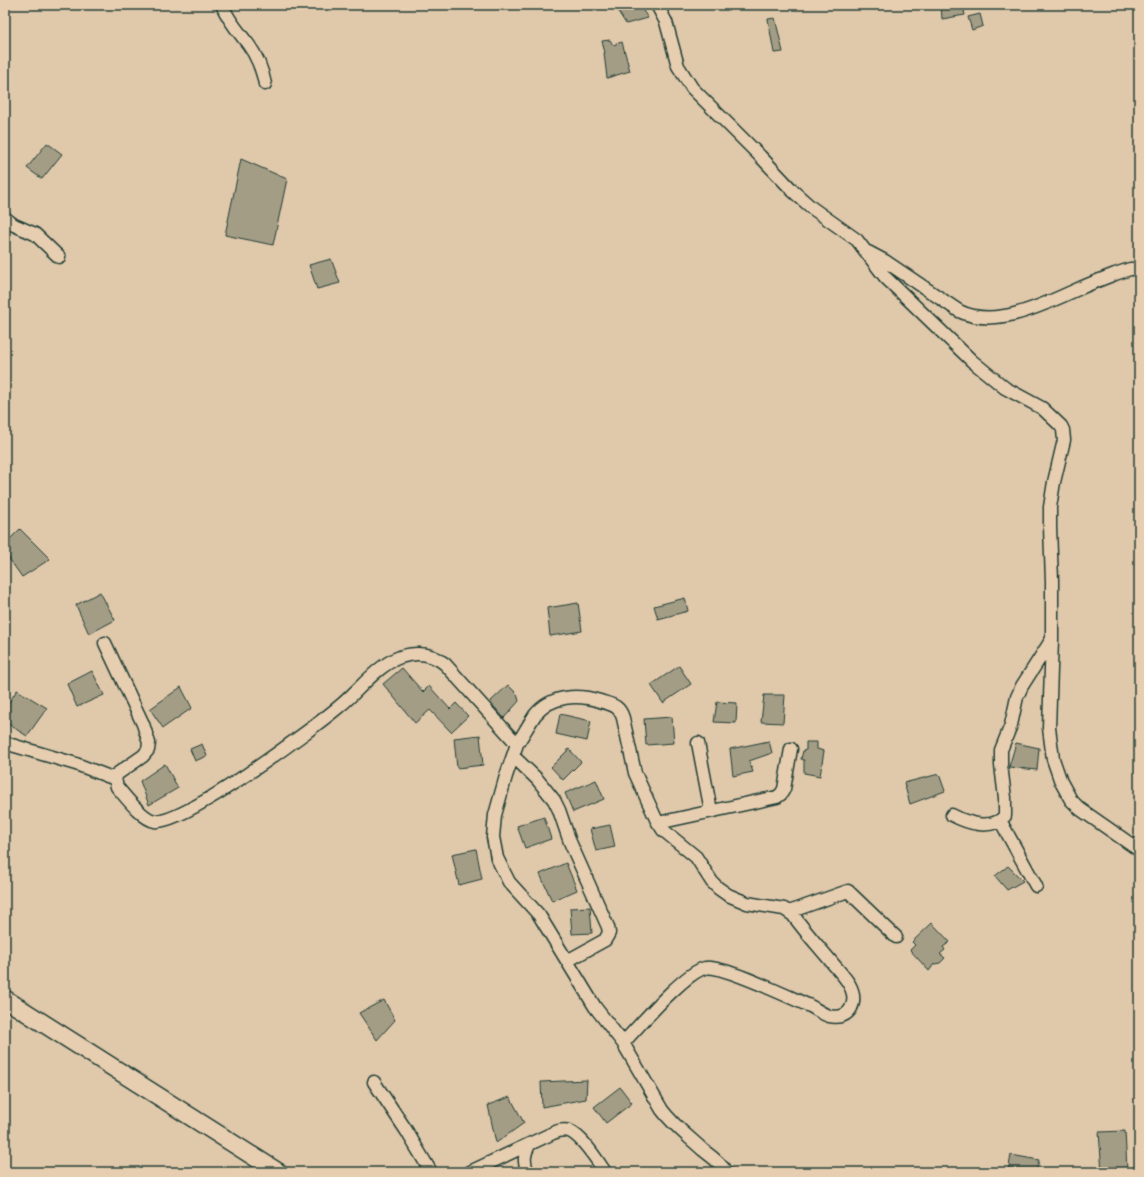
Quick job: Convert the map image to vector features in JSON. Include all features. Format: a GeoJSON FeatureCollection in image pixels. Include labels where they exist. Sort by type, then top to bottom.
{"type":"FeatureCollection","features":[{"type":"Feature","properties":{"kind":"main road"},"geometry":{"type":"LineString","coordinates":[[5,999],[218,1132],[278,1172]]}},
{"type":"Feature","properties":{"kind":"street"},"geometry":{"type":"LineString","coordinates":[[222,5],[229,20],[249,45],[257,59],[265,84]]}},
{"type":"Feature","properties":{"kind":"street"},"geometry":{"type":"LineString","coordinates":[[658,5],[666,22],[678,66],[692,88],[794,192],[812,208],[852,236],[885,277],[972,361],[1005,388],[1042,408],[1061,426],[1064,435],[1064,446],[1056,470],[1050,507],[1052,639],[1049,728],[1053,759],[1060,782],[1071,800],[1139,850]]}},
{"type":"Feature","properties":{"kind":"street"},"geometry":{"type":"LineString","coordinates":[[5,218],[14,225],[36,234],[59,257]]}},
{"type":"Feature","properties":{"kind":"street"},"geometry":{"type":"LineString","coordinates":[[866,252],[885,261],[959,310],[971,316],[985,318],[1014,314],[1115,274],[1130,269],[1139,269]]}},
{"type":"Feature","properties":{"kind":"street"},"geometry":{"type":"LineString","coordinates":[[952,815],[960,819],[979,824],[994,823],[1003,818],[1006,812],[1001,765],[1001,750],[1011,725],[1017,697],[1022,686],[1052,639]]}},
{"type":"Feature","properties":{"kind":"street"},"geometry":{"type":"LineString","coordinates":[[105,643],[143,724],[149,743],[148,750],[143,756],[117,774],[115,779],[117,787],[145,817],[155,822],[168,820],[220,792],[276,755],[341,705],[382,668],[398,658],[417,654],[426,654],[438,658],[517,744]]}},
{"type":"Feature","properties":{"kind":"street"},"geometry":{"type":"LineString","coordinates":[[623,1043],[685,979],[698,970],[710,967],[727,971],[812,1007],[825,1015],[834,1017],[844,1015],[848,1012],[854,1003],[853,992],[848,983],[794,915],[779,908],[747,903],[723,891],[712,882],[696,857],[667,834],[658,822],[635,773],[623,718],[618,707],[583,697],[560,698],[550,703],[536,715],[517,744],[495,815],[493,837],[497,858],[509,882],[539,915],[595,1007],[623,1043],[669,1120],[722,1166],[726,1172]]}},
{"type":"Feature","properties":{"kind":"street"},"geometry":{"type":"LineString","coordinates":[[5,743],[76,764],[115,779]]}},
{"type":"Feature","properties":{"kind":"street"},"geometry":{"type":"LineString","coordinates":[[698,744],[711,811]]}},
{"type":"Feature","properties":{"kind":"street"},"geometry":{"type":"LineString","coordinates":[[658,822],[773,798],[780,795],[785,786],[791,749]]}},
{"type":"Feature","properties":{"kind":"street"},"geometry":{"type":"LineString","coordinates":[[513,756],[537,779],[554,800],[570,842],[608,927],[609,933],[605,940],[567,961]]}},
{"type":"Feature","properties":{"kind":"street"},"geometry":{"type":"LineString","coordinates":[[1000,820],[1036,886]]}},
{"type":"Feature","properties":{"kind":"street"},"geometry":{"type":"LineString","coordinates":[[789,912],[848,890],[896,937]]}},
{"type":"Feature","properties":{"kind":"street"},"geometry":{"type":"LineString","coordinates":[[374,1082],[406,1130],[431,1172]]}},
{"type":"Feature","properties":{"kind":"street"},"geometry":{"type":"LineString","coordinates":[[470,1172],[558,1130],[568,1131],[579,1138],[605,1172]]}},
{"type":"Feature","properties":{"kind":"street"},"geometry":{"type":"LineString","coordinates":[[528,1172],[524,1157],[529,1145]]}},
{"type":"Feature","properties":{"kind":"building"},"geometry":{"type":"Polygon","coordinates":[[[614,5],[639,5],[648,18],[626,24],[614,5]]]}},
{"type":"Feature","properties":{"kind":"building"},"geometry":{"type":"Polygon","coordinates":[[[941,5],[963,5],[965,15],[942,19],[941,5]]]}},
{"type":"Feature","properties":{"kind":"building"},"geometry":{"type":"Polygon","coordinates":[[[980,14],[983,26],[972,30],[968,17],[980,14]]]}},
{"type":"Feature","properties":{"kind":"building"},"geometry":{"type":"Polygon","coordinates":[[[775,18],[783,52],[774,53],[768,19],[775,18]]]}},
{"type":"Feature","properties":{"kind":"building"},"geometry":{"type":"Polygon","coordinates":[[[610,40],[613,45],[622,42],[630,71],[607,78],[605,53],[602,41],[610,40]]]}},
{"type":"Feature","properties":{"kind":"building"},"geometry":{"type":"Polygon","coordinates":[[[47,143],[62,154],[42,179],[27,168],[47,143]]]}},
{"type":"Feature","properties":{"kind":"building"},"geometry":{"type":"Polygon","coordinates":[[[241,159],[287,179],[273,245],[225,235],[241,159]]]}},
{"type":"Feature","properties":{"kind":"building"},"geometry":{"type":"Polygon","coordinates":[[[331,259],[340,283],[317,289],[309,265],[331,259]]]}},
{"type":"Feature","properties":{"kind":"building"},"geometry":{"type":"Polygon","coordinates":[[[20,529],[50,559],[22,577],[5,553],[5,544],[20,529]]]}},
{"type":"Feature","properties":{"kind":"building"},"geometry":{"type":"Polygon","coordinates":[[[100,592],[115,620],[89,634],[76,605],[100,592]]]}},
{"type":"Feature","properties":{"kind":"building"},"geometry":{"type":"Polygon","coordinates":[[[685,598],[688,611],[658,619],[654,606],[685,598]]]}},
{"type":"Feature","properties":{"kind":"building"},"geometry":{"type":"Polygon","coordinates":[[[578,603],[582,631],[550,636],[547,608],[578,603]]]}},
{"type":"Feature","properties":{"kind":"building"},"geometry":{"type":"Polygon","coordinates":[[[679,666],[691,684],[663,703],[651,685],[679,666]]]}},
{"type":"Feature","properties":{"kind":"building"},"geometry":{"type":"Polygon","coordinates":[[[402,668],[423,692],[429,686],[450,709],[456,703],[468,716],[451,732],[430,710],[415,723],[383,684],[402,668]]]}},
{"type":"Feature","properties":{"kind":"building"},"geometry":{"type":"Polygon","coordinates":[[[92,671],[104,695],[77,707],[67,684],[92,671]]]}},
{"type":"Feature","properties":{"kind":"building"},"geometry":{"type":"Polygon","coordinates":[[[508,685],[517,694],[519,701],[504,718],[490,702],[508,685]]]}},
{"type":"Feature","properties":{"kind":"building"},"geometry":{"type":"Polygon","coordinates":[[[181,687],[192,708],[163,728],[150,709],[181,687]]]}},
{"type":"Feature","properties":{"kind":"building"},"geometry":{"type":"Polygon","coordinates":[[[17,690],[47,708],[27,736],[5,722],[5,709],[17,690]]]}},
{"type":"Feature","properties":{"kind":"building"},"geometry":{"type":"Polygon","coordinates":[[[764,695],[785,695],[783,723],[761,722],[764,695]]]}},
{"type":"Feature","properties":{"kind":"building"},"geometry":{"type":"Polygon","coordinates":[[[717,702],[737,703],[736,723],[714,722],[717,702]]]}},
{"type":"Feature","properties":{"kind":"building"},"geometry":{"type":"Polygon","coordinates":[[[560,714],[591,721],[587,741],[556,734],[560,714]]]}},
{"type":"Feature","properties":{"kind":"building"},"geometry":{"type":"Polygon","coordinates":[[[672,717],[674,743],[646,745],[644,719],[672,717]]]}},
{"type":"Feature","properties":{"kind":"building"},"geometry":{"type":"Polygon","coordinates":[[[480,735],[483,765],[457,768],[454,738],[480,735]]]}},
{"type":"Feature","properties":{"kind":"building"},"geometry":{"type":"Polygon","coordinates":[[[769,741],[772,753],[749,761],[753,772],[733,776],[730,749],[769,741]]]}},
{"type":"Feature","properties":{"kind":"building"},"geometry":{"type":"Polygon","coordinates":[[[806,742],[817,742],[817,749],[824,751],[820,776],[804,773],[804,760],[801,759],[803,751],[806,750],[806,742]]]}},
{"type":"Feature","properties":{"kind":"building"},"geometry":{"type":"Polygon","coordinates":[[[1016,743],[1039,748],[1037,770],[1009,767],[1016,743]]]}},
{"type":"Feature","properties":{"kind":"building"},"geometry":{"type":"Polygon","coordinates":[[[202,744],[207,756],[195,761],[190,749],[202,744]]]}},
{"type":"Feature","properties":{"kind":"building"},"geometry":{"type":"Polygon","coordinates":[[[569,749],[581,762],[563,780],[551,767],[569,749]]]}},
{"type":"Feature","properties":{"kind":"building"},"geometry":{"type":"Polygon","coordinates":[[[165,764],[178,788],[149,805],[140,781],[165,764]]]}},
{"type":"Feature","properties":{"kind":"building"},"geometry":{"type":"Polygon","coordinates":[[[939,774],[945,791],[910,804],[904,783],[939,774]]]}},
{"type":"Feature","properties":{"kind":"building"},"geometry":{"type":"Polygon","coordinates":[[[596,780],[604,799],[573,812],[565,793],[596,780]]]}},
{"type":"Feature","properties":{"kind":"building"},"geometry":{"type":"Polygon","coordinates":[[[544,817],[551,839],[525,848],[517,826],[544,817]]]}},
{"type":"Feature","properties":{"kind":"building"},"geometry":{"type":"Polygon","coordinates":[[[610,825],[615,847],[596,851],[590,829],[610,825]]]}},
{"type":"Feature","properties":{"kind":"building"},"geometry":{"type":"Polygon","coordinates":[[[476,849],[482,879],[459,885],[452,854],[476,849]]]}},
{"type":"Feature","properties":{"kind":"building"},"geometry":{"type":"Polygon","coordinates":[[[566,863],[577,890],[552,901],[540,874],[566,863]]]}},
{"type":"Feature","properties":{"kind":"building"},"geometry":{"type":"Polygon","coordinates":[[[1008,866],[1023,881],[1007,890],[995,876],[1008,866]]]}},
{"type":"Feature","properties":{"kind":"building"},"geometry":{"type":"Polygon","coordinates":[[[590,907],[592,933],[572,934],[570,908],[590,907]]]}},
{"type":"Feature","properties":{"kind":"building"},"geometry":{"type":"Polygon","coordinates":[[[932,923],[950,942],[943,947],[945,950],[940,954],[945,958],[940,963],[934,964],[929,971],[910,950],[915,945],[912,942],[932,923]]]}},
{"type":"Feature","properties":{"kind":"building"},"geometry":{"type":"Polygon","coordinates":[[[384,1000],[395,1020],[377,1040],[359,1013],[384,1000]]]}},
{"type":"Feature","properties":{"kind":"building"},"geometry":{"type":"Polygon","coordinates":[[[587,1080],[586,1099],[542,1107],[541,1082],[587,1080]]]}},
{"type":"Feature","properties":{"kind":"building"},"geometry":{"type":"Polygon","coordinates":[[[620,1087],[632,1103],[606,1123],[594,1107],[620,1087]]]}},
{"type":"Feature","properties":{"kind":"building"},"geometry":{"type":"Polygon","coordinates":[[[510,1097],[524,1123],[496,1143],[488,1105],[510,1097]]]}},
{"type":"Feature","properties":{"kind":"building"},"geometry":{"type":"Polygon","coordinates":[[[1125,1131],[1127,1170],[1102,1172],[1099,1132],[1125,1131]]]}},
{"type":"Feature","properties":{"kind":"building"},"geometry":{"type":"Polygon","coordinates":[[[1011,1155],[1039,1160],[1036,1172],[1008,1172],[1011,1155]]]}}]}
